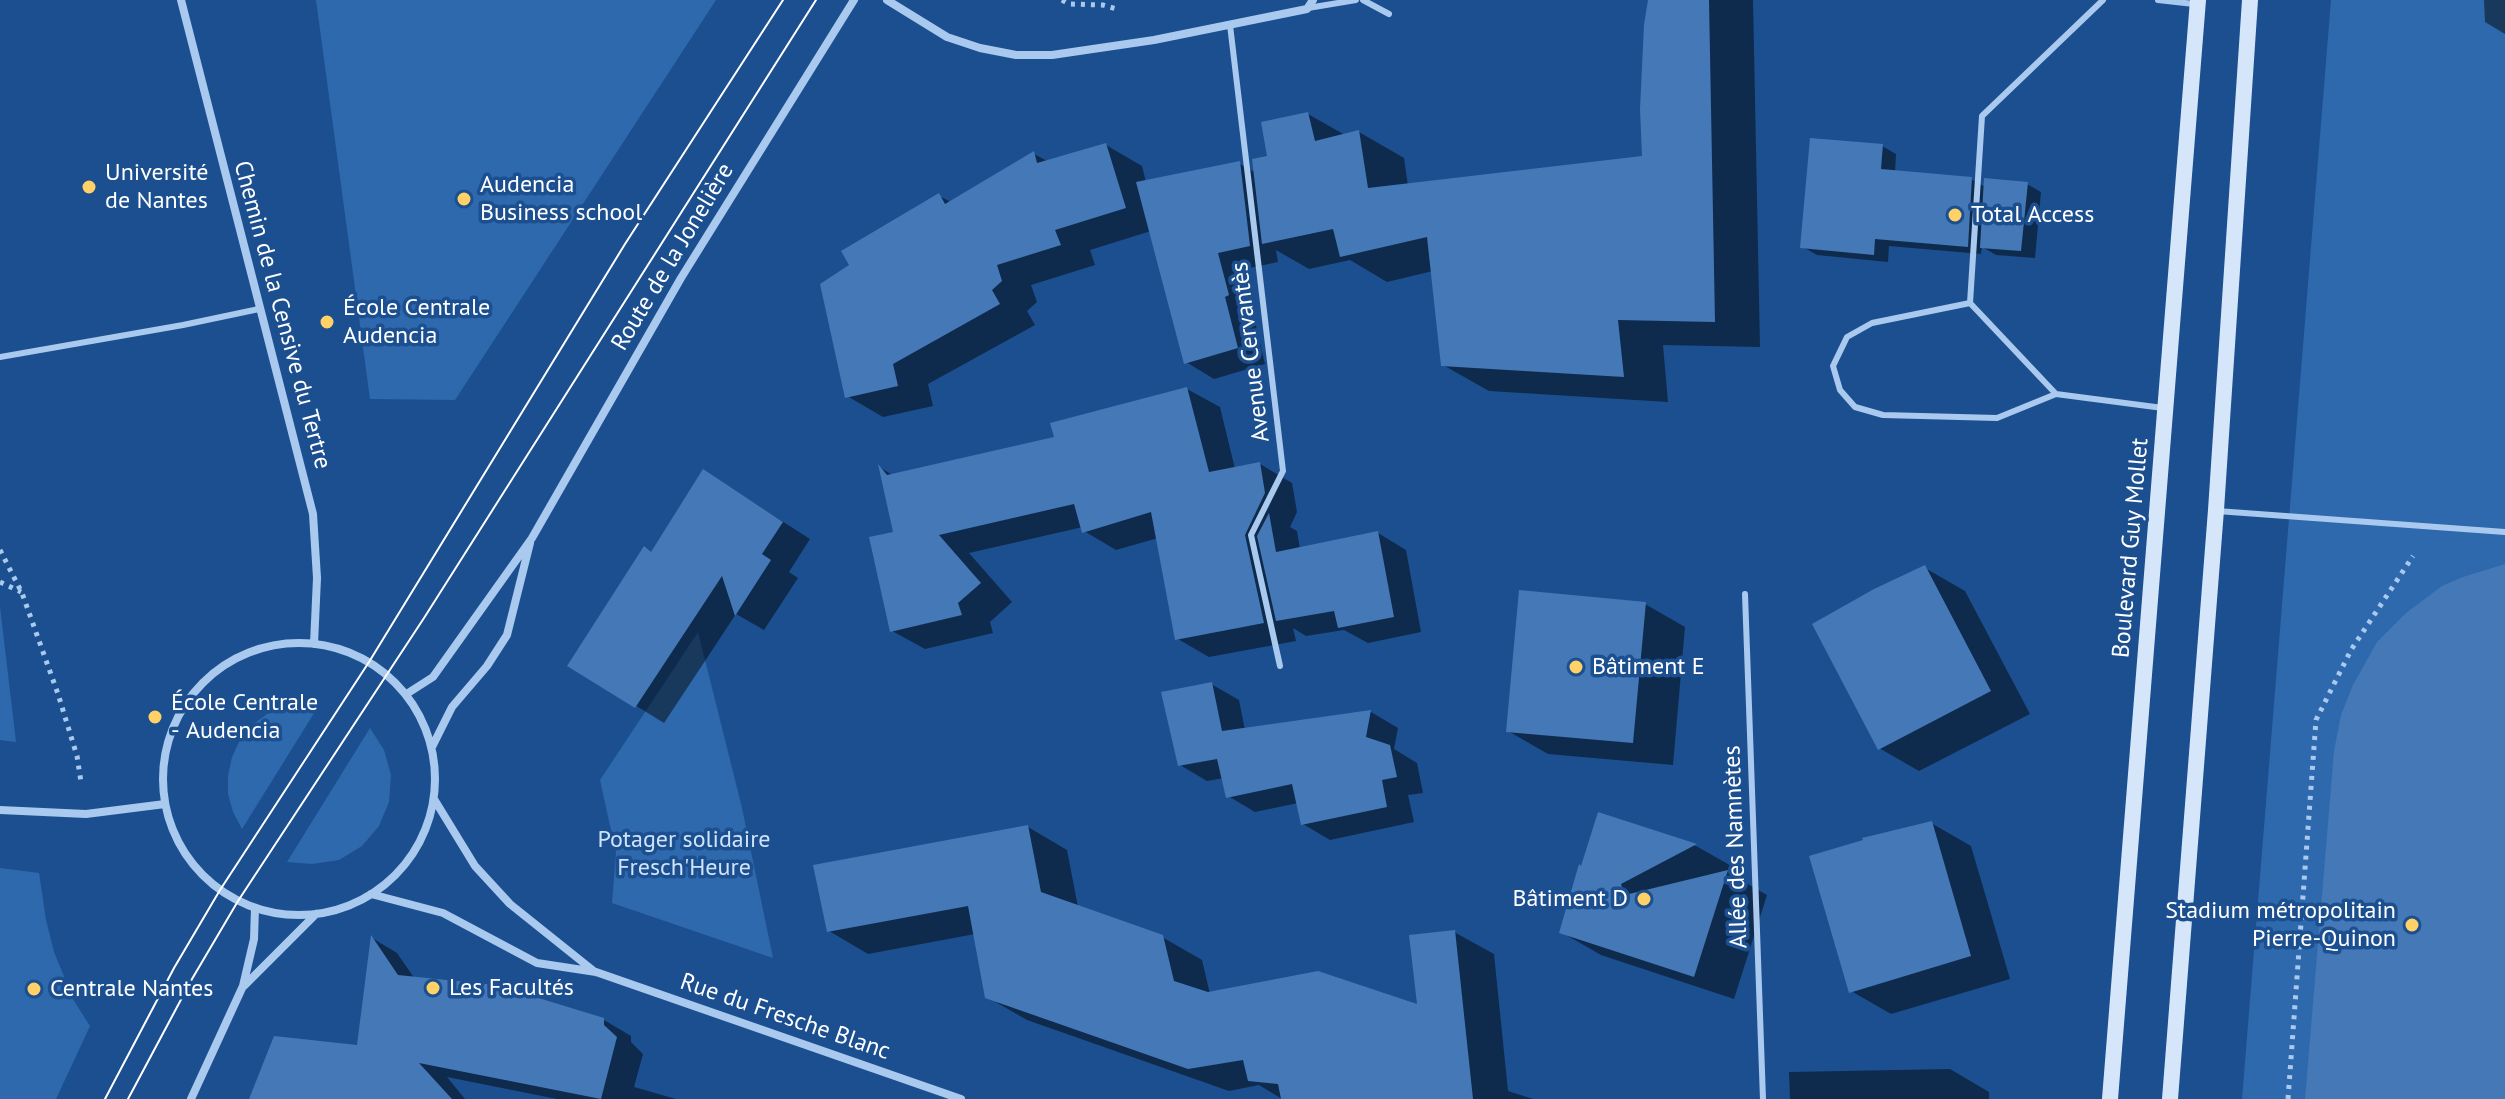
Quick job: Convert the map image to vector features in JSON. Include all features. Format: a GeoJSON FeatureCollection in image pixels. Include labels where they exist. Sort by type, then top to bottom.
{"type":"FeatureCollection","features":[{"type":"Feature","properties":{"kind":"main road"},"geometry":{"type":"LineString","coordinates":[[2170,1099],[2216,510],[2250,0]]}},
{"type":"Feature","properties":{"kind":"main road","name":"Boulevard Guy Mollet"},"geometry":{"type":"LineString","coordinates":[[2110,1099],[2198,2]]}},
{"type":"Feature","properties":{"kind":"street","name":"Chemin de la Censive du Tertre"},"geometry":{"type":"LineString","coordinates":[[181,0],[313,514],[317,578],[314,644]]}},
{"type":"Feature","properties":{"kind":"street","name":"Route de la Jonelière"},"geometry":{"type":"LineString","coordinates":[[408,693],[433,677],[532,538],[681,278],[854,0]]}},
{"type":"Feature","properties":{"kind":"street"},"geometry":{"type":"LineString","coordinates":[[887,0],[947,37],[1016,55],[1087,51],[1230,25],[1307,9],[1313,0]]}},
{"type":"Feature","properties":{"kind":"street","name":"Route de la Jonelière"},"geometry":{"type":"LineString","coordinates":[[431,747],[452,707],[487,666],[507,635],[532,538]]}},
{"type":"Feature","properties":{"kind":"street"},"geometry":{"type":"LineString","coordinates":[[295,642],[347,651],[369,662],[408,693],[428,734],[435,777],[434,799],[419,844],[407,863],[390,880],[371,894],[336,910],[296,915],[255,908],[238,901],[220,890],[195,867],[175,838],[165,804],[163,776],[166,746],[177,719],[192,694],[213,673],[238,657],[265,647],[295,642]]}},
{"type":"Feature","properties":{"kind":"street","name":"Rue du Fresche Blanc"},"geometry":{"type":"LineString","coordinates":[[434,799],[475,866],[510,904],[596,972]]}},
{"type":"Feature","properties":{"kind":"street"},"geometry":{"type":"LineString","coordinates":[[0,810],[86,814],[165,804]]}},
{"type":"Feature","properties":{"kind":"street","name":"Rue du Fresche Blanc"},"geometry":{"type":"LineString","coordinates":[[371,894],[443,913],[537,963],[596,972],[961,1099]]}},
{"type":"Feature","properties":{"kind":"street"},"geometry":{"type":"LineString","coordinates":[[191,1099],[243,986],[254,939],[255,908]]}},
{"type":"Feature","properties":{"kind":"street"},"geometry":{"type":"LineString","coordinates":[[243,986],[317,913]]}},
{"type":"Feature","properties":{"kind":"lane"},"geometry":{"type":"LineString","coordinates":[[1307,9],[1356,0]]}},
{"type":"Feature","properties":{"kind":"lane"},"geometry":{"type":"LineString","coordinates":[[1363,0],[1389,14]]}},
{"type":"Feature","properties":{"kind":"lane"},"geometry":{"type":"LineString","coordinates":[[2056,394],[1970,303],[1982,116],[2103,0]]}},
{"type":"Feature","properties":{"kind":"lane"},"geometry":{"type":"LineString","coordinates":[[2158,0],[2198,2]]}},
{"type":"Feature","properties":{"kind":"lane","name":"Avenue Cervantès"},"geometry":{"type":"LineString","coordinates":[[1230,25],[1283,471],[1251,535],[1280,666]]}},
{"type":"Feature","properties":{"kind":"lane"},"geometry":{"type":"LineString","coordinates":[[1970,303],[1872,323],[1847,337],[1833,366],[1840,390],[1855,407],[1883,415],[1997,418],[2056,394],[2167,409]]}},
{"type":"Feature","properties":{"kind":"lane"},"geometry":{"type":"LineString","coordinates":[[0,357],[259,309]]}},
{"type":"Feature","properties":{"kind":"lane"},"geometry":{"type":"LineString","coordinates":[[2216,510],[2505,532]]}},
{"type":"Feature","properties":{"kind":"lane","name":"Allée des Namnètes"},"geometry":{"type":"LineString","coordinates":[[1745,594],[1763,1099]]}},
{"type":"Feature","properties":{"kind":"path"},"geometry":{"type":"LineString","coordinates":[[1062,0],[1069,4],[1105,2],[1117,10],[1129,10]]}},
{"type":"Feature","properties":{"kind":"path"},"geometry":{"type":"LineString","coordinates":[[2288,1099],[2316,720],[2351,650],[2410,558],[2455,528]]}},
{"type":"Feature","properties":{"kind":"path"},"geometry":{"type":"LineString","coordinates":[[0,550],[22,593],[58,694],[77,756],[86,814]]}},
{"type":"Feature","properties":{"kind":"path"},"geometry":{"type":"LineString","coordinates":[[0,582],[22,593]]}},
{"type":"Feature","properties":{"kind":"green space","name":"Audencia Business school"},"geometry":{"type":"Polygon","coordinates":[[[316,0],[716,0],[455,400],[370,399],[316,0]]]}},
{"type":"Feature","properties":{"kind":"green space"},"geometry":{"type":"Polygon","coordinates":[[[2331,0],[2505,0],[2505,1099],[2242,1099],[2331,0]]]}},
{"type":"Feature","properties":{"kind":"green space"},"geometry":{"type":"Polygon","coordinates":[[[0,607],[16,742],[0,740],[0,607]]]}},
{"type":"Feature","properties":{"kind":"green space","name":"Potager solidaire Fresch'Heure"},"geometry":{"type":"Polygon","coordinates":[[[698,632],[742,808],[773,958],[612,903],[616,853],[600,780],[698,632]]]}},
{"type":"Feature","properties":{"kind":"green space"},"geometry":{"type":"Polygon","coordinates":[[[302,702],[321,702],[242,829],[228,794],[232,757],[240,740],[252,725],[267,714],[302,702]]]}},
{"type":"Feature","properties":{"kind":"green space"},"geometry":{"type":"Polygon","coordinates":[[[370,728],[384,750],[391,775],[389,802],[379,826],[362,846],[339,860],[312,864],[287,862],[370,728]]]}},
{"type":"Feature","properties":{"kind":"green space","name":"Centrale Nantes"},"geometry":{"type":"Polygon","coordinates":[[[0,868],[39,873],[54,952],[74,1001],[90,1026],[56,1099],[0,1099],[0,868]]]}},
{"type":"Feature","properties":{"kind":"building"},"geometry":{"type":"Polygon","coordinates":[[[1648,0],[1709,0],[1715,322],[1618,320],[1624,377],[1441,366],[1427,237],[1340,257],[1333,229],[1262,244],[1252,159],[1267,156],[1261,122],[1308,112],[1315,141],[1359,130],[1368,188],[1642,156],[1640,109],[1648,0]]]}},
{"type":"Feature","properties":{"kind":"building"},"geometry":{"type":"Polygon","coordinates":[[[1810,138],[1883,144],[1881,169],[1972,177],[1968,247],[1875,239],[1874,255],[1800,248],[1810,138]]]}},
{"type":"Feature","properties":{"kind":"building"},"geometry":{"type":"Polygon","coordinates":[[[1106,143],[1126,208],[1055,230],[1061,245],[997,265],[1002,281],[992,290],[1000,304],[893,364],[898,386],[845,398],[820,284],[849,265],[841,251],[939,193],[945,204],[1034,151],[1037,163],[1106,143]]]}},
{"type":"Feature","properties":{"kind":"building"},"geometry":{"type":"Polygon","coordinates":[[[1240,161],[1250,246],[1218,253],[1238,348],[1184,364],[1136,182],[1240,161]]]}},
{"type":"Feature","properties":{"kind":"building"},"geometry":{"type":"Polygon","coordinates":[[[1984,178],[2028,182],[2021,251],[1980,248],[1984,178]]]}},
{"type":"Feature","properties":{"kind":"building"},"geometry":{"type":"Polygon","coordinates":[[[1187,387],[1209,472],[1260,462],[1265,493],[1245,535],[1264,623],[1175,640],[1151,512],[1082,533],[1074,504],[939,535],[981,583],[958,603],[962,615],[890,632],[869,537],[893,532],[878,464],[887,475],[1054,437],[1050,423],[1187,387]]]}},
{"type":"Feature","properties":{"kind":"building"},"geometry":{"type":"Polygon","coordinates":[[[703,469],[783,522],[762,554],[771,560],[735,616],[722,576],[635,708],[567,666],[644,546],[651,552],[703,469]]]}},
{"type":"Feature","properties":{"kind":"building"},"geometry":{"type":"Polygon","coordinates":[[[1269,513],[1276,552],[1378,531],[1394,617],[1338,628],[1334,611],[1276,621],[1257,536],[1269,513]]]}},
{"type":"Feature","properties":{"kind":"building","name":"Stadium métropolitain Pierre-Quinon"},"geometry":{"type":"Polygon","coordinates":[[[2505,564],[2505,1099],[2305,1099],[2334,751],[2341,715],[2353,685],[2377,642],[2406,613],[2442,586],[2505,564]]]}},
{"type":"Feature","properties":{"kind":"building"},"geometry":{"type":"Polygon","coordinates":[[[1925,565],[1991,691],[1878,750],[1812,624],[1925,565]]]}},
{"type":"Feature","properties":{"kind":"building","name":"Bâtiment E"},"geometry":{"type":"Polygon","coordinates":[[[1519,590],[1646,602],[1633,743],[1506,732],[1519,590]]]}},
{"type":"Feature","properties":{"kind":"building"},"geometry":{"type":"Polygon","coordinates":[[[1212,682],[1222,731],[1371,710],[1366,737],[1390,745],[1397,777],[1382,780],[1387,807],[1301,825],[1292,784],[1226,798],[1217,759],[1178,766],[1161,692],[1212,682]]]}},
{"type":"Feature","properties":{"kind":"building","name":"Bâtiment D"},"geometry":{"type":"Polygon","coordinates":[[[1598,812],[1697,844],[1621,884],[1625,895],[1728,870],[1694,977],[1559,933],[1598,812]]]}},
{"type":"Feature","properties":{"kind":"building"},"geometry":{"type":"Polygon","coordinates":[[[1932,821],[1971,956],[1849,993],[1809,856],[1862,838],[1932,821]]]}},
{"type":"Feature","properties":{"kind":"building"},"geometry":{"type":"Polygon","coordinates":[[[1028,825],[1041,892],[1163,935],[1174,981],[1208,992],[1318,971],[1417,1004],[1409,935],[1455,930],[1473,1099],[1281,1099],[1278,1084],[1248,1081],[1243,1060],[1188,1069],[985,998],[968,906],[827,932],[813,865],[1028,825]]]}},
{"type":"Feature","properties":{"kind":"building"},"geometry":{"type":"Polygon","coordinates":[[[371,935],[398,975],[496,985],[604,1018],[604,1025],[617,1037],[601,1099],[419,1063],[452,1099],[249,1099],[274,1036],[357,1045],[371,935]]]}},
{"type":"Feature","properties":{"kind":"tram line"},"geometry":{"type":"LineString","coordinates":[[105,1099],[174,968],[220,890],[369,662],[625,244],[783,0]]}},
{"type":"Feature","properties":{"kind":"tram line"},"geometry":{"type":"LineString","coordinates":[[128,1099],[238,901],[424,618],[816,0]]}},
{"type":"Feature","properties":{"kind":"place","name":"Université de Nantes"},"geometry":{"type":"Point","coordinates":[89,187]}},
{"type":"Feature","properties":{"kind":"place","name":"Audencia Business school"},"geometry":{"type":"Point","coordinates":[464,199]}},
{"type":"Feature","properties":{"kind":"place","name":"Total Access"},"geometry":{"type":"Point","coordinates":[1955,215]}},
{"type":"Feature","properties":{"kind":"place","name":"École Centrale Audencia"},"geometry":{"type":"Point","coordinates":[327,322]}},
{"type":"Feature","properties":{"kind":"place","name":"Bâtiment E"},"geometry":{"type":"Point","coordinates":[1576,667]}},
{"type":"Feature","properties":{"kind":"place","name":"École Centrale - Audencia"},"geometry":{"type":"Point","coordinates":[155,717]}},
{"type":"Feature","properties":{"kind":"place","name":"Bâtiment D"},"geometry":{"type":"Point","coordinates":[1644,899]}},
{"type":"Feature","properties":{"kind":"place","name":"Stadium métropolitain Pierre-Quinon"},"geometry":{"type":"Point","coordinates":[2412,925]}},
{"type":"Feature","properties":{"kind":"place","name":"Les Facultés"},"geometry":{"type":"Point","coordinates":[433,988]}},
{"type":"Feature","properties":{"kind":"place","name":"Centrale Nantes"},"geometry":{"type":"Point","coordinates":[34,989]}}]}
